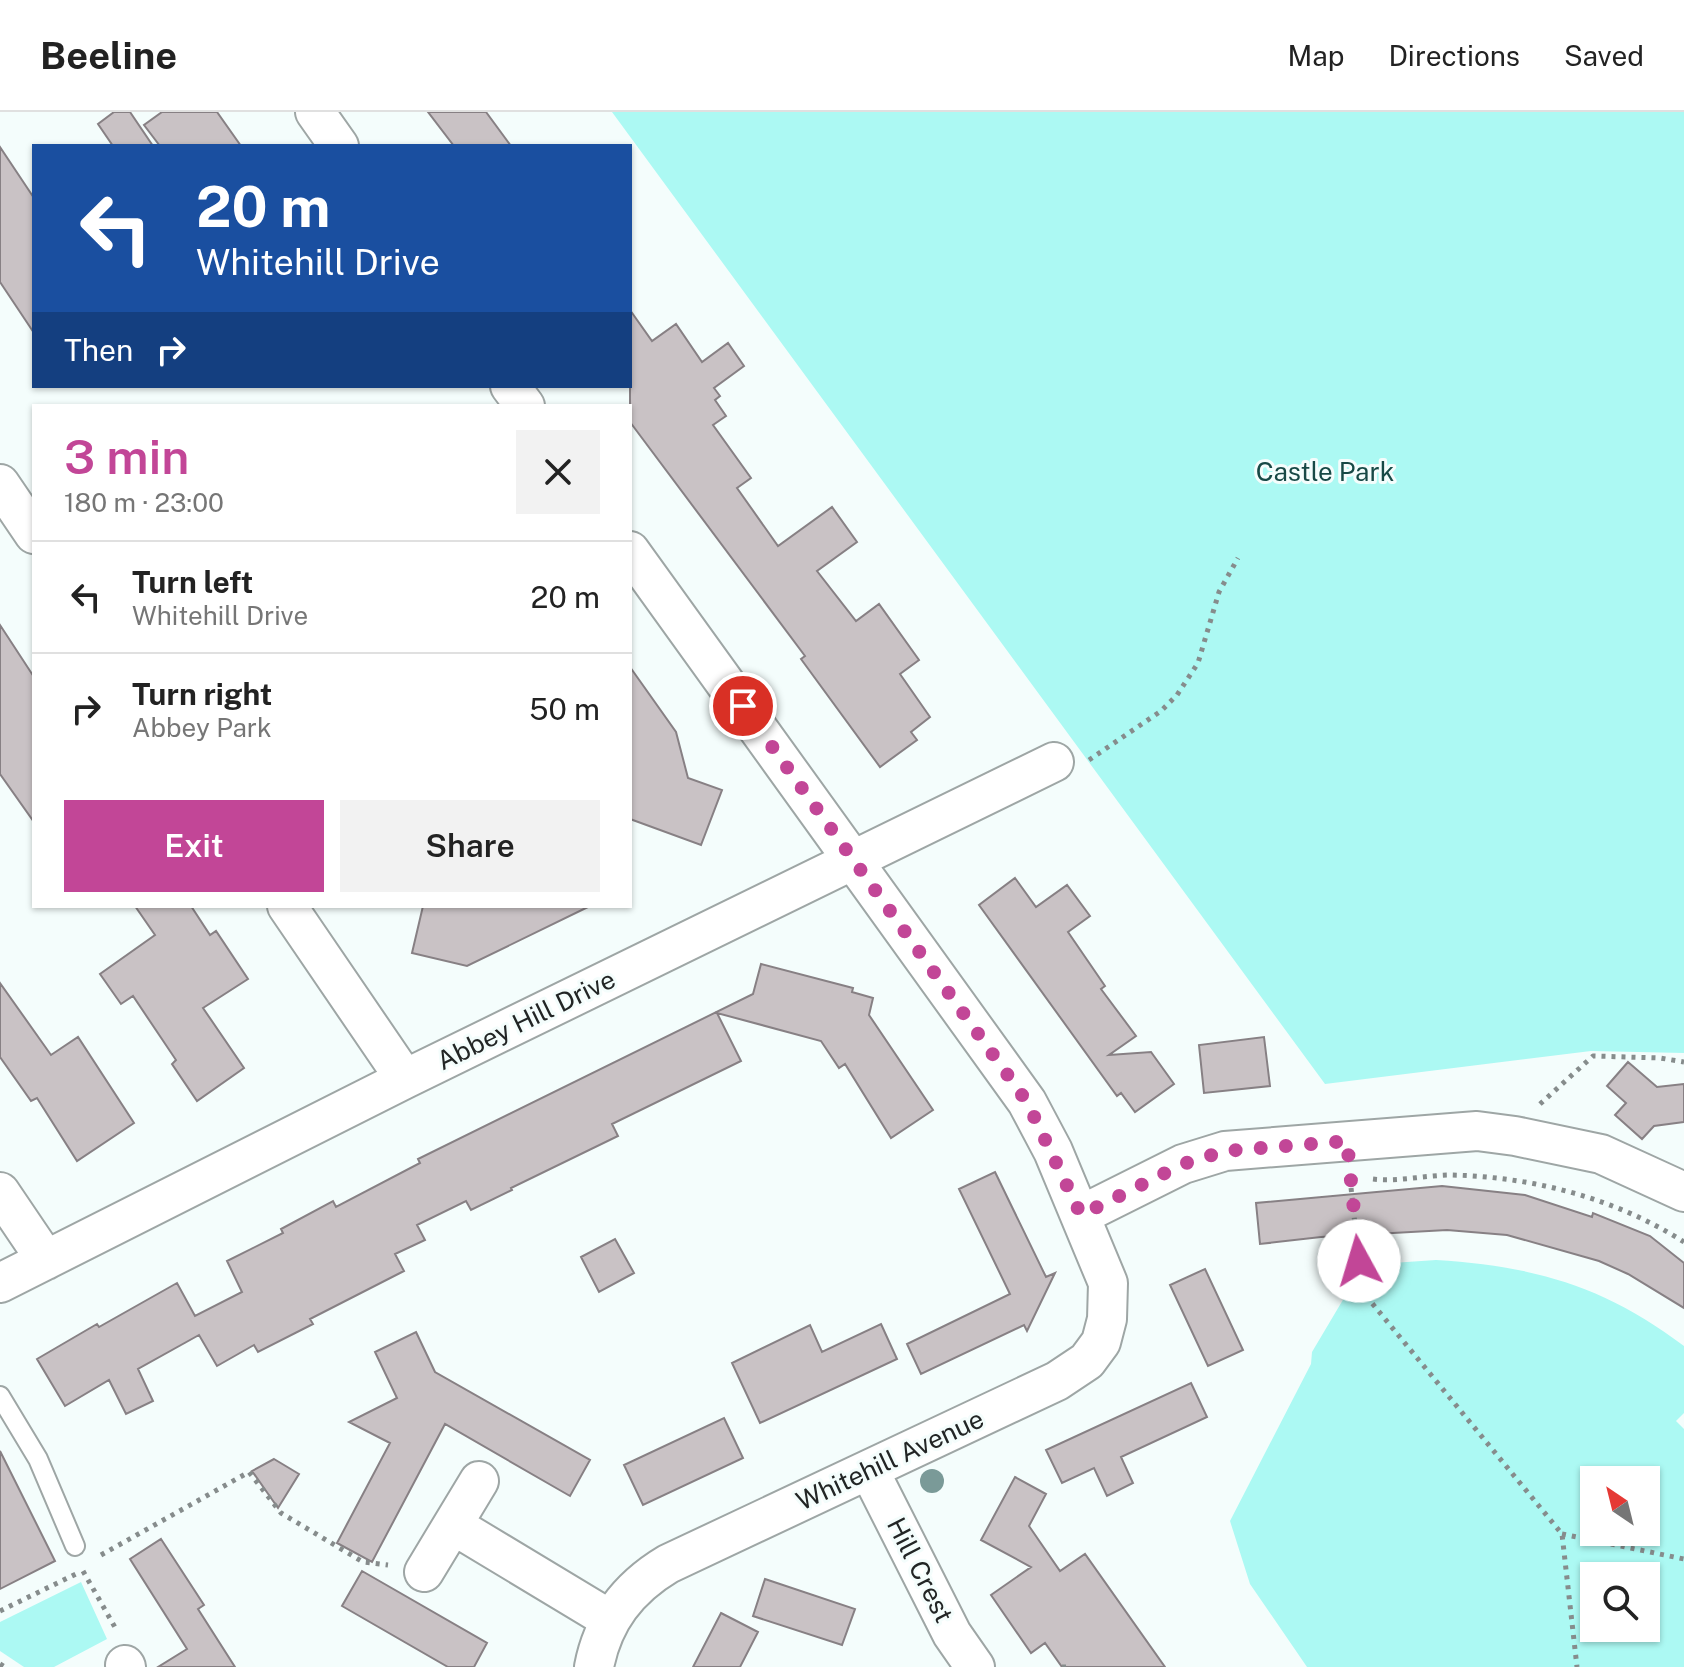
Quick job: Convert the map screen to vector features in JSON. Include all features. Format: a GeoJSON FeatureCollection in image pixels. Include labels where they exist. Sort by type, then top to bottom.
{"type":"FeatureCollection","features":[{"type":"Feature","properties":{"kind":"street"},"geometry":{"type":"LineString","coordinates":[[315,112],[338,144]]}},
{"type":"Feature","properties":{"kind":"street"},"geometry":{"type":"LineString","coordinates":[[0,484],[32,531]]}},
{"type":"Feature","properties":{"kind":"street","name":"Whitehill Avenue"},"geometry":{"type":"LineString","coordinates":[[594,1667],[598,1644],[609,1619],[626,1596],[646,1577],[1057,1381],[1087,1361],[1101,1342],[1107,1319],[1108,1283],[1081,1215],[1027,1102],[632,554]]}},
{"type":"Feature","properties":{"kind":"street","name":"Abbey Hill Drive"},"geometry":{"type":"LineString","coordinates":[[0,1283],[405,1079],[1054,762]]}},
{"type":"Feature","properties":{"kind":"street"},"geometry":{"type":"LineString","coordinates":[[288,908],[405,1079]]}},
{"type":"Feature","properties":{"kind":"street"},"geometry":{"type":"LineString","coordinates":[[1081,1215],[1183,1164],[1225,1151],[1477,1131],[1523,1137],[1601,1154],[1684,1192]]}},
{"type":"Feature","properties":{"kind":"street"},"geometry":{"type":"LineString","coordinates":[[0,1192],[46,1260]]}},
{"type":"Feature","properties":{"kind":"street","name":"Hill Crest"},"geometry":{"type":"LineString","coordinates":[[869,1470],[952,1634],[975,1667]]}},
{"type":"Feature","properties":{"kind":"street"},"geometry":{"type":"LineString","coordinates":[[424,1572],[479,1481]]}},
{"type":"Feature","properties":{"kind":"street"},"geometry":{"type":"LineString","coordinates":[[453,1525],[609,1619]]}},
{"type":"Feature","properties":{"kind":"lane"},"geometry":{"type":"LineString","coordinates":[[0,1396],[38,1459],[75,1546]]}},
{"type":"Feature","properties":{"kind":"path"},"geometry":{"type":"LineString","coordinates":[[1054,762],[1076,777],[1086,770],[1090,758],[1161,711],[1177,695],[1198,663],[1219,592],[1238,558]]}},
{"type":"Feature","properties":{"kind":"path"},"geometry":{"type":"LineString","coordinates":[[1523,1137],[1531,1112],[1593,1056],[1660,1058],[1684,1062]]}},
{"type":"Feature","properties":{"kind":"path"},"geometry":{"type":"LineString","coordinates":[[1577,1667],[1562,1534],[1362,1291],[1350,1170],[1362,1177],[1379,1179],[1448,1175],[1530,1182],[1626,1211],[1684,1242]]}},
{"type":"Feature","properties":{"kind":"path"},"geometry":{"type":"LineString","coordinates":[[90,1561],[249,1472],[281,1513],[363,1562],[407,1566],[424,1572]]}},
{"type":"Feature","properties":{"kind":"path"},"geometry":{"type":"LineString","coordinates":[[1562,1534],[1684,1559]]}},
{"type":"Feature","properties":{"kind":"path"},"geometry":{"type":"LineString","coordinates":[[0,1611],[83,1571],[122,1639],[125,1666]]}},
{"type":"Feature","properties":{"kind":"green space","name":"Castle Park"},"geometry":{"type":"Polygon","coordinates":[[[612,112],[1684,112],[1684,1053],[1591,1051],[1325,1084],[612,112]]]}},
{"type":"Feature","properties":{"kind":"green space"},"geometry":{"type":"Polygon","coordinates":[[[1436,1260],[1505,1268],[1537,1274],[1597,1294],[1655,1325],[1684,1346],[1684,1413],[1676,1421],[1684,1429],[1684,1667],[1307,1667],[1250,1584],[1230,1521],[1311,1364],[1312,1352],[1347,1293],[1364,1290],[1363,1265],[1436,1260]]]}},
{"type":"Feature","properties":{"kind":"green space"},"geometry":{"type":"Polygon","coordinates":[[[81,1582],[107,1639],[54,1667],[24,1667],[0,1651],[0,1622],[81,1582]]]}},
{"type":"Feature","properties":{"kind":"building"},"geometry":{"type":"Polygon","coordinates":[[[114,112],[130,112],[152,144],[112,144],[98,124],[114,112]]]}},
{"type":"Feature","properties":{"kind":"building"},"geometry":{"type":"Polygon","coordinates":[[[162,112],[217,112],[240,144],[158,144],[144,125],[162,112]]]}},
{"type":"Feature","properties":{"kind":"building"},"geometry":{"type":"Polygon","coordinates":[[[428,112],[486,112],[510,144],[452,144],[428,112]]]}},
{"type":"Feature","properties":{"kind":"building"},"geometry":{"type":"Polygon","coordinates":[[[0,147],[32,195],[32,330],[0,282],[0,147]]]}},
{"type":"Feature","properties":{"kind":"building"},"geometry":{"type":"Polygon","coordinates":[[[632,313],[652,341],[676,324],[702,362],[728,343],[744,366],[714,388],[720,396],[715,400],[726,416],[713,425],[751,478],[737,488],[778,546],[832,507],[857,542],[817,571],[856,621],[879,604],[919,660],[900,674],[930,717],[911,732],[917,740],[880,767],[801,659],[805,656],[632,425],[632,313]]]}},
{"type":"Feature","properties":{"kind":"building"},"geometry":{"type":"Polygon","coordinates":[[[0,625],[32,674],[32,819],[0,774],[0,625]]]}},
{"type":"Feature","properties":{"kind":"building"},"geometry":{"type":"Polygon","coordinates":[[[632,670],[676,732],[688,778],[722,790],[701,845],[632,820],[632,670]]]}},
{"type":"Feature","properties":{"kind":"building"},"geometry":{"type":"Polygon","coordinates":[[[1015,878],[1036,907],[1067,885],[1090,916],[1068,932],[1105,986],[1101,989],[1136,1036],[1109,1055],[1151,1052],[1174,1084],[1135,1112],[1121,1093],[1117,1096],[979,905],[1015,878]]]}},
{"type":"Feature","properties":{"kind":"building"},"geometry":{"type":"Polygon","coordinates":[[[136,908],[192,908],[210,935],[216,931],[248,979],[203,1008],[244,1068],[197,1101],[172,1064],[176,1060],[133,996],[121,1004],[100,974],[155,935],[136,908]]]}},
{"type":"Feature","properties":{"kind":"building"},"geometry":{"type":"Polygon","coordinates":[[[423,908],[586,908],[467,966],[412,953],[423,908]]]}},
{"type":"Feature","properties":{"kind":"building"},"geometry":{"type":"Polygon","coordinates":[[[761,964],[853,988],[852,992],[873,998],[869,1015],[933,1110],[891,1138],[845,1064],[839,1068],[821,1041],[717,1013],[741,1061],[612,1124],[618,1136],[512,1190],[471,1210],[466,1201],[417,1225],[425,1240],[395,1254],[404,1271],[310,1319],[313,1324],[258,1352],[254,1345],[217,1366],[199,1335],[138,1369],[153,1401],[126,1414],[109,1380],[65,1406],[37,1359],[177,1283],[195,1316],[242,1292],[227,1261],[283,1233],[281,1229],[333,1201],[336,1207],[420,1163],[418,1159],[753,994],[761,964]]]}},
{"type":"Feature","properties":{"kind":"building"},"geometry":{"type":"Polygon","coordinates":[[[0,983],[51,1055],[78,1037],[134,1123],[77,1161],[37,1098],[31,1101],[0,1057],[0,983]]]}},
{"type":"Feature","properties":{"kind":"building"},"geometry":{"type":"Polygon","coordinates":[[[1264,1037],[1270,1086],[1204,1093],[1199,1045],[1264,1037]]]}},
{"type":"Feature","properties":{"kind":"building"},"geometry":{"type":"Polygon","coordinates":[[[1628,1062],[1657,1087],[1684,1084],[1684,1122],[1654,1126],[1642,1139],[1615,1115],[1626,1103],[1607,1086],[1628,1062]]]}},
{"type":"Feature","properties":{"kind":"building"},"geometry":{"type":"Polygon","coordinates":[[[995,1172],[1046,1277],[1055,1273],[1027,1331],[1024,1325],[921,1374],[907,1344],[1010,1294],[959,1189],[995,1172]]]}},
{"type":"Feature","properties":{"kind":"building"},"geometry":{"type":"Polygon","coordinates":[[[1442,1186],[1525,1195],[1592,1217],[1593,1213],[1650,1236],[1684,1263],[1684,1308],[1628,1274],[1599,1261],[1507,1235],[1447,1230],[1321,1237],[1260,1244],[1256,1203],[1442,1186]]]}},
{"type":"Feature","properties":{"kind":"building"},"geometry":{"type":"Polygon","coordinates":[[[615,1239],[634,1273],[599,1292],[581,1257],[615,1239]]]}},
{"type":"Feature","properties":{"kind":"building"},"geometry":{"type":"Polygon","coordinates":[[[1205,1269],[1243,1350],[1208,1366],[1170,1285],[1205,1269]]]}},
{"type":"Feature","properties":{"kind":"building"},"geometry":{"type":"Polygon","coordinates":[[[881,1324],[897,1359],[760,1423],[732,1363],[810,1325],[822,1352],[881,1324]]]}},
{"type":"Feature","properties":{"kind":"building"},"geometry":{"type":"Polygon","coordinates":[[[416,1332],[435,1372],[590,1460],[570,1496],[445,1424],[372,1562],[337,1543],[390,1443],[349,1422],[397,1398],[375,1352],[416,1332]]]}},
{"type":"Feature","properties":{"kind":"building"},"geometry":{"type":"Polygon","coordinates":[[[1191,1383],[1207,1417],[1121,1457],[1133,1483],[1107,1496],[1094,1468],[1062,1483],[1046,1450],[1191,1383]]]}},
{"type":"Feature","properties":{"kind":"building"},"geometry":{"type":"Polygon","coordinates":[[[724,1418],[743,1458],[643,1505],[624,1465],[724,1418]]]}},
{"type":"Feature","properties":{"kind":"building"},"geometry":{"type":"Polygon","coordinates":[[[0,1451],[55,1561],[0,1589],[0,1451]]]}},
{"type":"Feature","properties":{"kind":"building"},"geometry":{"type":"Polygon","coordinates":[[[274,1459],[299,1474],[278,1508],[252,1471],[274,1459]]]}},
{"type":"Feature","properties":{"kind":"building"},"geometry":{"type":"Polygon","coordinates":[[[1015,1477],[1046,1494],[1029,1526],[1060,1571],[1085,1554],[1165,1667],[1062,1667],[1045,1643],[1031,1653],[991,1595],[1031,1567],[981,1540],[1015,1477]]]}},
{"type":"Feature","properties":{"kind":"building"},"geometry":{"type":"Polygon","coordinates":[[[161,1539],[204,1605],[198,1609],[235,1667],[158,1667],[187,1649],[130,1559],[161,1539]]]}},
{"type":"Feature","properties":{"kind":"building"},"geometry":{"type":"Polygon","coordinates":[[[362,1571],[487,1643],[474,1667],[448,1667],[342,1606],[362,1571]]]}},
{"type":"Feature","properties":{"kind":"building"},"geometry":{"type":"Polygon","coordinates":[[[765,1579],[855,1609],[842,1645],[753,1616],[765,1579]]]}},
{"type":"Feature","properties":{"kind":"building"},"geometry":{"type":"Polygon","coordinates":[[[721,1613],[758,1632],[740,1667],[693,1667],[721,1613]]]}},
{"type":"Feature","properties":{"kind":"route"},"geometry":{"type":"LineString","coordinates":[[743,706],[1027,1102],[1081,1215],[1183,1164],[1225,1151],[1347,1141],[1359,1261]]}}]}
